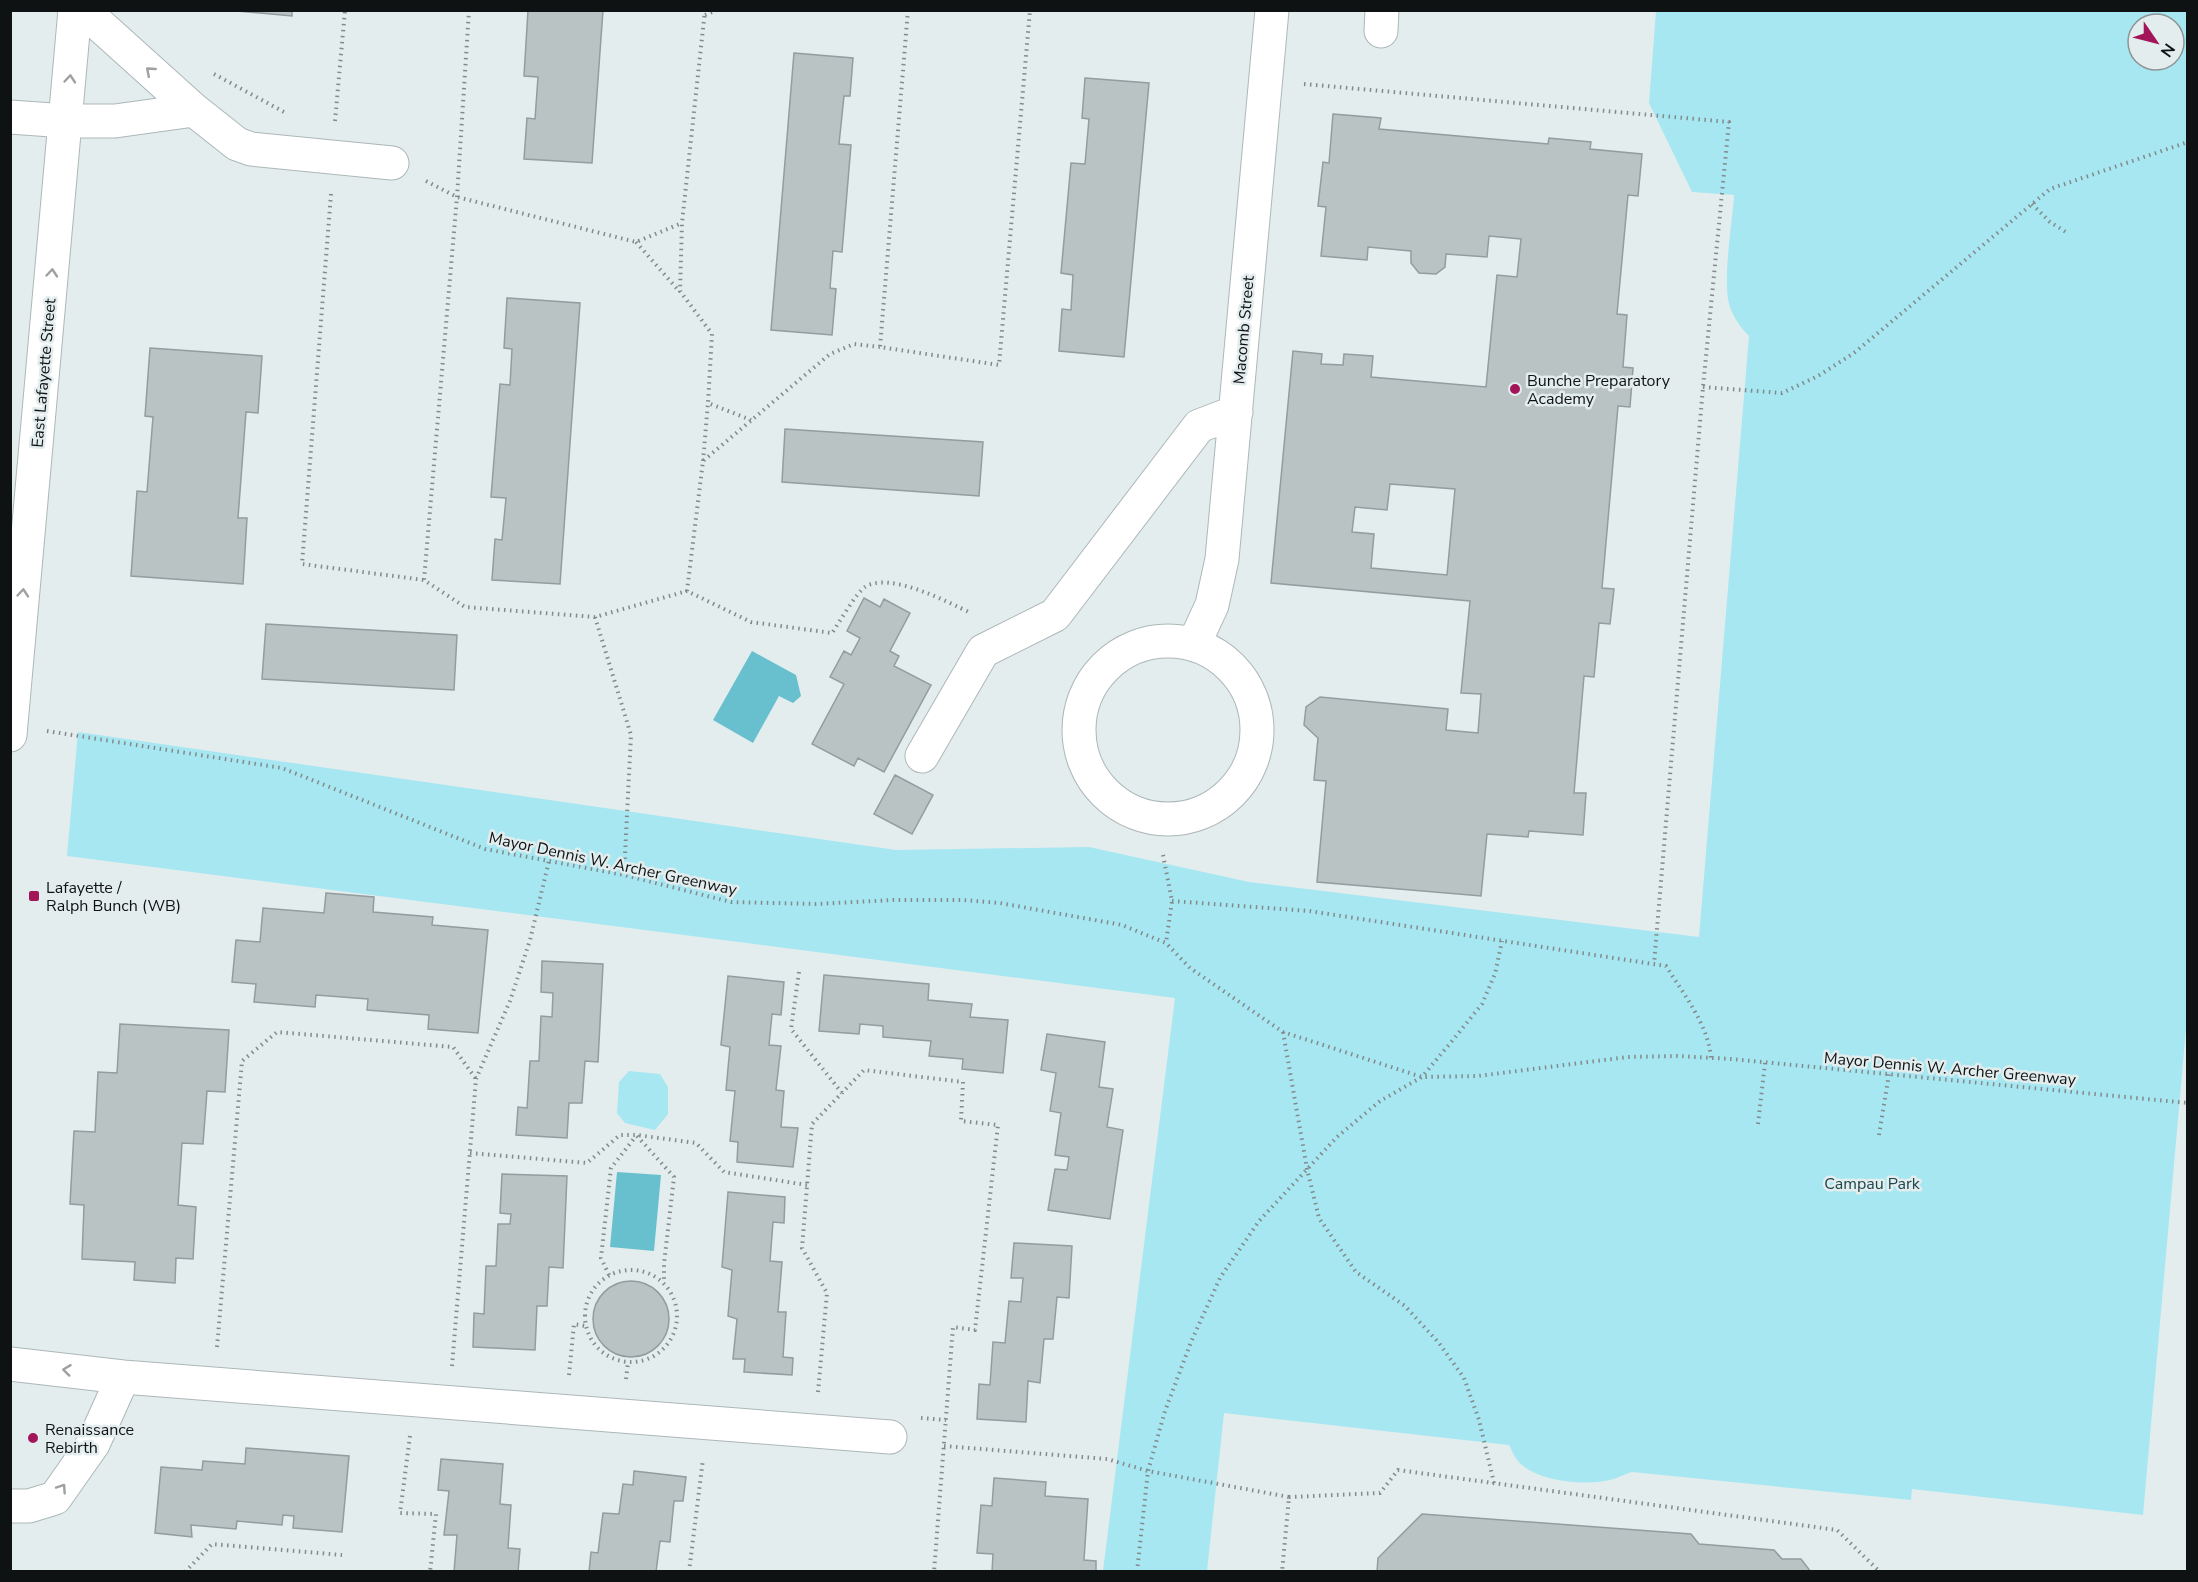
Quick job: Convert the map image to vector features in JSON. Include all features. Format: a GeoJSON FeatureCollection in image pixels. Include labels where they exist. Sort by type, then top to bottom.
{"type":"FeatureCollection","features":[{"type":"Feature","properties":{"kind":"street","name":"East Lafayette Street"},"geometry":{"type":"LineString","coordinates":[[10,735],[75,10]]}},
{"type":"Feature","properties":{"kind":"street"},"geometry":{"type":"LineString","coordinates":[[83,10],[194,110],[237,144],[251,149],[392,163]]}},
{"type":"Feature","properties":{"kind":"street","name":"Macomb Street"},"geometry":{"type":"LineString","coordinates":[[1194,644],[1212,605],[1222,559],[1272,10]]}},
{"type":"Feature","properties":{"kind":"street"},"geometry":{"type":"LineString","coordinates":[[10,117],[66,121],[115,121],[194,110]]}},
{"type":"Feature","properties":{"kind":"street"},"geometry":{"type":"LineString","coordinates":[[922,756],[983,651],[1055,615],[1199,426],[1236,412]]}},
{"type":"Feature","properties":{"kind":"street"},"geometry":{"type":"LineString","coordinates":[[1163,640],[1194,644],[1219,656],[1239,675],[1252,699],[1257,727],[1254,755],[1242,780],[1222,801],[1198,814],[1167,819],[1137,814],[1111,800],[1091,776],[1079,747],[1079,717],[1088,687],[1108,663],[1134,646],[1163,640]]}},
{"type":"Feature","properties":{"kind":"street"},"geometry":{"type":"LineString","coordinates":[[10,1364],[123,1377],[890,1437]]}},
{"type":"Feature","properties":{"kind":"street"},"geometry":{"type":"LineString","coordinates":[[10,1506],[29,1506],[55,1498],[93,1444],[123,1377]]}},
{"type":"Feature","properties":{"kind":"path"},"geometry":{"type":"LineString","coordinates":[[345,10],[302,564],[424,580],[465,607],[595,617],[687,591],[750,622],[832,633],[863,588],[880,581],[928,592],[1015,635]]}},
{"type":"Feature","properties":{"kind":"path"},"geometry":{"type":"LineString","coordinates":[[424,580],[457,197],[469,10]]}},
{"type":"Feature","properties":{"kind":"path"},"geometry":{"type":"LineString","coordinates":[[680,291],[682,223],[705,13],[717,10]]}},
{"type":"Feature","properties":{"kind":"path"},"geometry":{"type":"LineString","coordinates":[[880,347],[908,10]]}},
{"type":"Feature","properties":{"kind":"path"},"geometry":{"type":"LineString","coordinates":[[702,461],[830,354],[854,344],[999,365],[1030,10]]}},
{"type":"Feature","properties":{"kind":"path"},"geometry":{"type":"LineString","coordinates":[[209,72],[250,92],[292,117]]}},
{"type":"Feature","properties":{"kind":"path"},"geometry":{"type":"LineString","coordinates":[[1303,84],[1729,122],[1703,387],[1654,964]]}},
{"type":"Feature","properties":{"kind":"path"},"geometry":{"type":"LineString","coordinates":[[1703,387],[1782,393],[1818,376],[1854,353],[2050,189],[2187,142]]}},
{"type":"Feature","properties":{"kind":"path"},"geometry":{"type":"LineString","coordinates":[[392,163],[457,197],[636,242],[680,291],[712,334],[708,403],[687,591]]}},
{"type":"Feature","properties":{"kind":"path"},"geometry":{"type":"LineString","coordinates":[[2032,204],[2050,222],[2069,234]]}},
{"type":"Feature","properties":{"kind":"path"},"geometry":{"type":"LineString","coordinates":[[636,242],[682,223]]}},
{"type":"Feature","properties":{"kind":"path"},"geometry":{"type":"LineString","coordinates":[[708,403],[752,420]]}},
{"type":"Feature","properties":{"kind":"path"},"geometry":{"type":"LineString","coordinates":[[595,617],[631,735],[624,875]]}},
{"type":"Feature","properties":{"kind":"path","name":"Mayor Dennis W. Archer Greenway"},"geometry":{"type":"LineString","coordinates":[[63,733],[282,768],[485,849],[624,875],[731,902],[816,904],[905,900],[1000,903],[1122,925],[1166,943],[1190,968],[1283,1032],[1422,1077],[1478,1076],[1628,1057],[1710,1058],[2187,1103]]}},
{"type":"Feature","properties":{"kind":"path"},"geometry":{"type":"LineString","coordinates":[[1163,855],[1172,900],[1166,943]]}},
{"type":"Feature","properties":{"kind":"path"},"geometry":{"type":"LineString","coordinates":[[448,1402],[476,1079],[510,1001],[530,940],[549,861]]}},
{"type":"Feature","properties":{"kind":"path"},"geometry":{"type":"LineString","coordinates":[[1172,900],[1309,911],[1666,966],[1705,1030],[1710,1058]]}},
{"type":"Feature","properties":{"kind":"path","name":"Mayor Dennis W. Archer Greenway"},"geometry":{"type":"LineString","coordinates":[[1137,1572],[1148,1471],[1165,1411],[1191,1342],[1220,1278],[1259,1221],[1337,1137],[1380,1101],[1422,1077],[1482,1004],[1495,974],[1502,941]]}},
{"type":"Feature","properties":{"kind":"path"},"geometry":{"type":"LineString","coordinates":[[799,972],[791,1029],[842,1093]]}},
{"type":"Feature","properties":{"kind":"path"},"geometry":{"type":"LineString","coordinates":[[213,1384],[242,1061],[277,1032],[453,1047],[476,1079]]}},
{"type":"Feature","properties":{"kind":"path"},"geometry":{"type":"LineString","coordinates":[[1283,1032],[1307,1169],[1319,1218],[1356,1272],[1405,1306],[1439,1343],[1464,1378],[1479,1420],[1494,1483]]}},
{"type":"Feature","properties":{"kind":"path"},"geometry":{"type":"LineString","coordinates":[[1758,1124],[1765,1063]]}},
{"type":"Feature","properties":{"kind":"path"},"geometry":{"type":"LineString","coordinates":[[818,1397],[827,1293],[802,1248],[812,1124],[864,1070],[963,1082],[961,1121],[998,1125],[975,1330],[953,1327],[934,1572]]}},
{"type":"Feature","properties":{"kind":"path"},"geometry":{"type":"LineString","coordinates":[[1880,1135],[1888,1074]]}},
{"type":"Feature","properties":{"kind":"path"},"geometry":{"type":"LineString","coordinates":[[470,1153],[587,1163],[620,1136],[637,1135],[696,1143],[724,1172],[807,1185]]}},
{"type":"Feature","properties":{"kind":"path"},"geometry":{"type":"LineString","coordinates":[[609,1275],[601,1258],[611,1168],[637,1135]]}},
{"type":"Feature","properties":{"kind":"path"},"geometry":{"type":"LineString","coordinates":[[637,1135],[674,1178],[664,1264],[664,1283]]}},
{"type":"Feature","properties":{"kind":"path"},"geometry":{"type":"LineString","coordinates":[[624,1270],[638,1270],[664,1283],[673,1297],[678,1312],[676,1328],[669,1342],[659,1354],[644,1361],[628,1362],[614,1359],[601,1351],[591,1340],[586,1326],[585,1311],[589,1297],[597,1284],[609,1275],[624,1270]]}},
{"type":"Feature","properties":{"kind":"path"},"geometry":{"type":"LineString","coordinates":[[625,1385],[628,1362]]}},
{"type":"Feature","properties":{"kind":"path"},"geometry":{"type":"LineString","coordinates":[[415,1400],[400,1513],[436,1514],[430,1572]]}},
{"type":"Feature","properties":{"kind":"path"},"geometry":{"type":"LineString","coordinates":[[689,1572],[707,1423]]}},
{"type":"Feature","properties":{"kind":"path"},"geometry":{"type":"LineString","coordinates":[[944,1446],[1107,1458],[1148,1471],[1289,1497],[1380,1493],[1398,1470],[1837,1530],[1880,1572]]}},
{"type":"Feature","properties":{"kind":"path"},"geometry":{"type":"LineString","coordinates":[[1282,1572],[1289,1497]]}},
{"type":"Feature","properties":{"kind":"path"},"geometry":{"type":"LineString","coordinates":[[185,1572],[212,1544],[342,1555]]}},
{"type":"Feature","properties":{"kind":"green space","name":"Campau Park"},"geometry":{"type":"Polygon","coordinates":[[[1656,11],[2187,11],[2188,1006],[2143,1515],[1912,1489],[1911,1500],[1632,1472],[1599,1482],[1561,1481],[1536,1474],[1526,1468],[1517,1459],[1509,1445],[1224,1413],[1207,1571],[1103,1571],[1175,998],[67,856],[78,732],[896,850],[1089,847],[1249,882],[1699,937],[1749,336],[1736,319],[1728,299],[1728,261],[1734,195],[1692,192],[1649,103],[1656,11]]]}},
{"type":"Feature","properties":{"kind":"green space"},"geometry":{"type":"Polygon","coordinates":[[[629,1071],[660,1074],[668,1087],[668,1114],[655,1130],[625,1123],[617,1113],[619,1082],[629,1071]]]}},
{"type":"Feature","properties":{"kind":"shaded area"},"geometry":{"type":"Polygon","coordinates":[[[752,651],[796,675],[801,696],[793,703],[779,696],[753,743],[713,720],[752,651]]]}},
{"type":"Feature","properties":{"kind":"shaded area"},"geometry":{"type":"Polygon","coordinates":[[[617,1172],[661,1175],[654,1251],[610,1247],[617,1172]]]}},
{"type":"Feature","properties":{"kind":"building"},"geometry":{"type":"Polygon","coordinates":[[[226,10],[292,10],[292,16],[226,10]]]}},
{"type":"Feature","properties":{"kind":"building"},"geometry":{"type":"Polygon","coordinates":[[[528,10],[603,10],[592,163],[524,159],[527,118],[535,119],[538,77],[524,76],[528,10]]]}},
{"type":"Feature","properties":{"kind":"building"},"geometry":{"type":"Polygon","coordinates":[[[794,53],[853,58],[850,96],[844,96],[839,144],[851,145],[842,252],[833,251],[830,288],[836,289],[832,335],[771,330],[794,53]]]}},
{"type":"Feature","properties":{"kind":"building"},"geometry":{"type":"Polygon","coordinates":[[[1085,78],[1149,83],[1124,357],[1059,351],[1062,309],[1071,310],[1073,275],[1061,273],[1071,163],[1085,164],[1089,119],[1082,118],[1085,78]]]}},
{"type":"Feature","properties":{"kind":"building"},"geometry":{"type":"Polygon","coordinates":[[[1333,114],[1381,118],[1379,129],[1548,144],[1549,138],[1591,142],[1590,149],[1642,154],[1638,196],[1628,195],[1617,314],[1627,315],[1623,367],[1633,368],[1630,407],[1618,406],[1602,588],[1614,589],[1610,624],[1599,623],[1594,677],[1584,676],[1574,793],[1586,793],[1583,835],[1529,831],[1528,837],[1487,834],[1481,896],[1317,882],[1326,781],[1314,780],[1318,738],[1304,725],[1306,707],[1320,697],[1448,709],[1446,730],[1478,733],[1481,694],[1461,693],[1470,601],[1271,583],[1293,351],[1322,354],[1321,364],[1343,365],[1344,354],[1373,356],[1371,377],[1486,387],[1497,275],[1517,277],[1521,239],[1489,236],[1487,257],[1446,254],[1445,267],[1436,274],[1419,273],[1411,263],[1411,251],[1368,247],[1367,260],[1321,256],[1326,207],[1318,206],[1323,162],[1329,163],[1333,114]],[[1390,484],[1387,510],[1355,507],[1352,532],[1374,534],[1371,568],[1447,575],[1455,489],[1390,484]]]}},
{"type":"Feature","properties":{"kind":"building"},"geometry":{"type":"Polygon","coordinates":[[[507,298],[580,303],[560,584],[492,580],[495,539],[502,540],[506,498],[491,497],[500,384],[510,385],[512,349],[504,348],[507,298]]]}},
{"type":"Feature","properties":{"kind":"building"},"geometry":{"type":"Polygon","coordinates":[[[150,348],[262,356],[258,413],[246,412],[238,518],[247,518],[243,584],[131,576],[137,491],[147,492],[153,417],[145,416],[150,348]]]}},
{"type":"Feature","properties":{"kind":"building"},"geometry":{"type":"Polygon","coordinates":[[[785,429],[983,442],[979,496],[782,482],[785,429]]]}},
{"type":"Feature","properties":{"kind":"building"},"geometry":{"type":"Polygon","coordinates":[[[864,598],[880,607],[884,599],[910,613],[890,651],[899,656],[894,666],[931,685],[884,772],[858,758],[854,766],[812,744],[844,684],[830,677],[844,651],[851,655],[860,638],[847,631],[864,598]]]}},
{"type":"Feature","properties":{"kind":"building"},"geometry":{"type":"Polygon","coordinates":[[[266,624],[457,635],[454,690],[262,679],[266,624]]]}},
{"type":"Feature","properties":{"kind":"building"},"geometry":{"type":"Polygon","coordinates":[[[895,775],[933,795],[912,834],[874,814],[895,775]]]}},
{"type":"Feature","properties":{"kind":"building"},"geometry":{"type":"Polygon","coordinates":[[[326,893],[374,897],[373,912],[433,917],[432,925],[488,930],[478,1033],[428,1029],[429,1015],[367,1010],[368,999],[316,995],[315,1007],[254,1002],[256,984],[232,982],[236,940],[260,942],[263,908],[324,913],[326,893]]]}},
{"type":"Feature","properties":{"kind":"building"},"geometry":{"type":"Polygon","coordinates":[[[542,961],[603,964],[598,1062],[585,1061],[582,1103],[569,1103],[567,1138],[516,1135],[518,1107],[527,1108],[530,1061],[539,1061],[541,1016],[552,1017],[553,993],[541,992],[542,961]]]}},
{"type":"Feature","properties":{"kind":"building"},"geometry":{"type":"Polygon","coordinates":[[[824,975],[929,984],[928,1000],[972,1004],[970,1017],[1008,1020],[1003,1073],[962,1069],[963,1059],[929,1056],[931,1041],[883,1037],[883,1026],[860,1024],[859,1034],[819,1031],[824,975]]]}},
{"type":"Feature","properties":{"kind":"building"},"geometry":{"type":"Polygon","coordinates":[[[728,976],[784,982],[781,1015],[772,1014],[769,1045],[781,1046],[776,1090],[784,1091],[781,1127],[798,1128],[793,1167],[737,1162],[738,1142],[730,1141],[735,1091],[726,1090],[730,1047],[721,1045],[728,976]]]}},
{"type":"Feature","properties":{"kind":"building"},"geometry":{"type":"Polygon","coordinates":[[[120,1024],[229,1030],[225,1092],[207,1091],[203,1144],[182,1143],[178,1205],[196,1207],[193,1259],[176,1258],[175,1283],[134,1280],[135,1262],[82,1259],[84,1205],[70,1204],[74,1131],[95,1132],[98,1072],[117,1073],[120,1024]]]}},
{"type":"Feature","properties":{"kind":"building"},"geometry":{"type":"Polygon","coordinates":[[[1047,1034],[1105,1042],[1099,1087],[1113,1089],[1107,1127],[1123,1130],[1110,1219],[1048,1210],[1055,1169],[1067,1170],[1069,1157],[1055,1155],[1061,1113],[1050,1111],[1056,1073],[1041,1070],[1047,1034]]]}},
{"type":"Feature","properties":{"kind":"building"},"geometry":{"type":"Polygon","coordinates":[[[502,1174],[567,1176],[563,1268],[549,1267],[547,1306],[537,1306],[535,1350],[473,1347],[474,1313],[484,1314],[486,1266],[496,1266],[498,1224],[510,1224],[511,1214],[500,1213],[502,1174]]]}},
{"type":"Feature","properties":{"kind":"building"},"geometry":{"type":"Polygon","coordinates":[[[728,1192],[785,1197],[784,1223],[773,1222],[770,1261],[782,1262],[778,1312],[786,1312],[783,1357],[793,1358],[792,1375],[744,1372],[745,1359],[733,1359],[737,1319],[728,1316],[732,1270],[722,1267],[728,1192]]]}},
{"type":"Feature","properties":{"kind":"building"},"geometry":{"type":"Polygon","coordinates":[[[1014,1243],[1072,1246],[1069,1298],[1057,1297],[1053,1339],[1044,1339],[1040,1383],[1028,1381],[1026,1422],[977,1419],[979,1384],[990,1385],[993,1342],[1005,1343],[1009,1301],[1021,1302],[1023,1278],[1011,1278],[1014,1243]]]}},
{"type":"Feature","properties":{"kind":"building"},"geometry":{"type":"Polygon","coordinates":[[[631,1281],[646,1284],[658,1292],[666,1304],[669,1319],[666,1334],[658,1346],[646,1354],[631,1357],[616,1354],[604,1346],[596,1334],[593,1319],[596,1304],[604,1292],[616,1284],[631,1281]]]}},
{"type":"Feature","properties":{"kind":"building"},"geometry":{"type":"Polygon","coordinates":[[[246,1448],[349,1456],[342,1532],[293,1528],[294,1516],[283,1515],[282,1525],[237,1521],[236,1529],[191,1525],[192,1537],[155,1533],[161,1467],[202,1470],[203,1461],[245,1464],[246,1448]]]}},
{"type":"Feature","properties":{"kind":"building"},"geometry":{"type":"Polygon","coordinates":[[[441,1459],[503,1464],[500,1504],[511,1505],[508,1548],[520,1549],[518,1572],[454,1572],[457,1535],[444,1535],[449,1491],[438,1490],[441,1459]]]}},
{"type":"Feature","properties":{"kind":"building"},"geometry":{"type":"Polygon","coordinates":[[[634,1471],[686,1477],[683,1501],[674,1501],[670,1542],[660,1541],[656,1572],[589,1572],[591,1552],[598,1553],[603,1513],[619,1514],[623,1484],[633,1485],[634,1471]]]}},
{"type":"Feature","properties":{"kind":"building"},"geometry":{"type":"Polygon","coordinates":[[[994,1478],[1046,1482],[1045,1496],[1088,1499],[1084,1560],[1096,1561],[1096,1572],[992,1572],[993,1554],[977,1553],[981,1505],[992,1506],[994,1478]]]}},
{"type":"Feature","properties":{"kind":"building"},"geometry":{"type":"Polygon","coordinates":[[[1422,1514],[1691,1534],[1699,1544],[1774,1550],[1782,1559],[1801,1559],[1811,1572],[1377,1572],[1378,1558],[1422,1514]]]}},
{"type":"Feature","properties":{"kind":"place","name":"Bunche Preparatory Academy"},"geometry":{"type":"Point","coordinates":[1515,389]}},
{"type":"Feature","properties":{"kind":"place","name":"Lafayette / Ralph Bunch (WB)"},"geometry":{"type":"Point","coordinates":[34,896]}},
{"type":"Feature","properties":{"kind":"place","name":"Renaissance Rebirth"},"geometry":{"type":"Point","coordinates":[33,1438]}}]}
